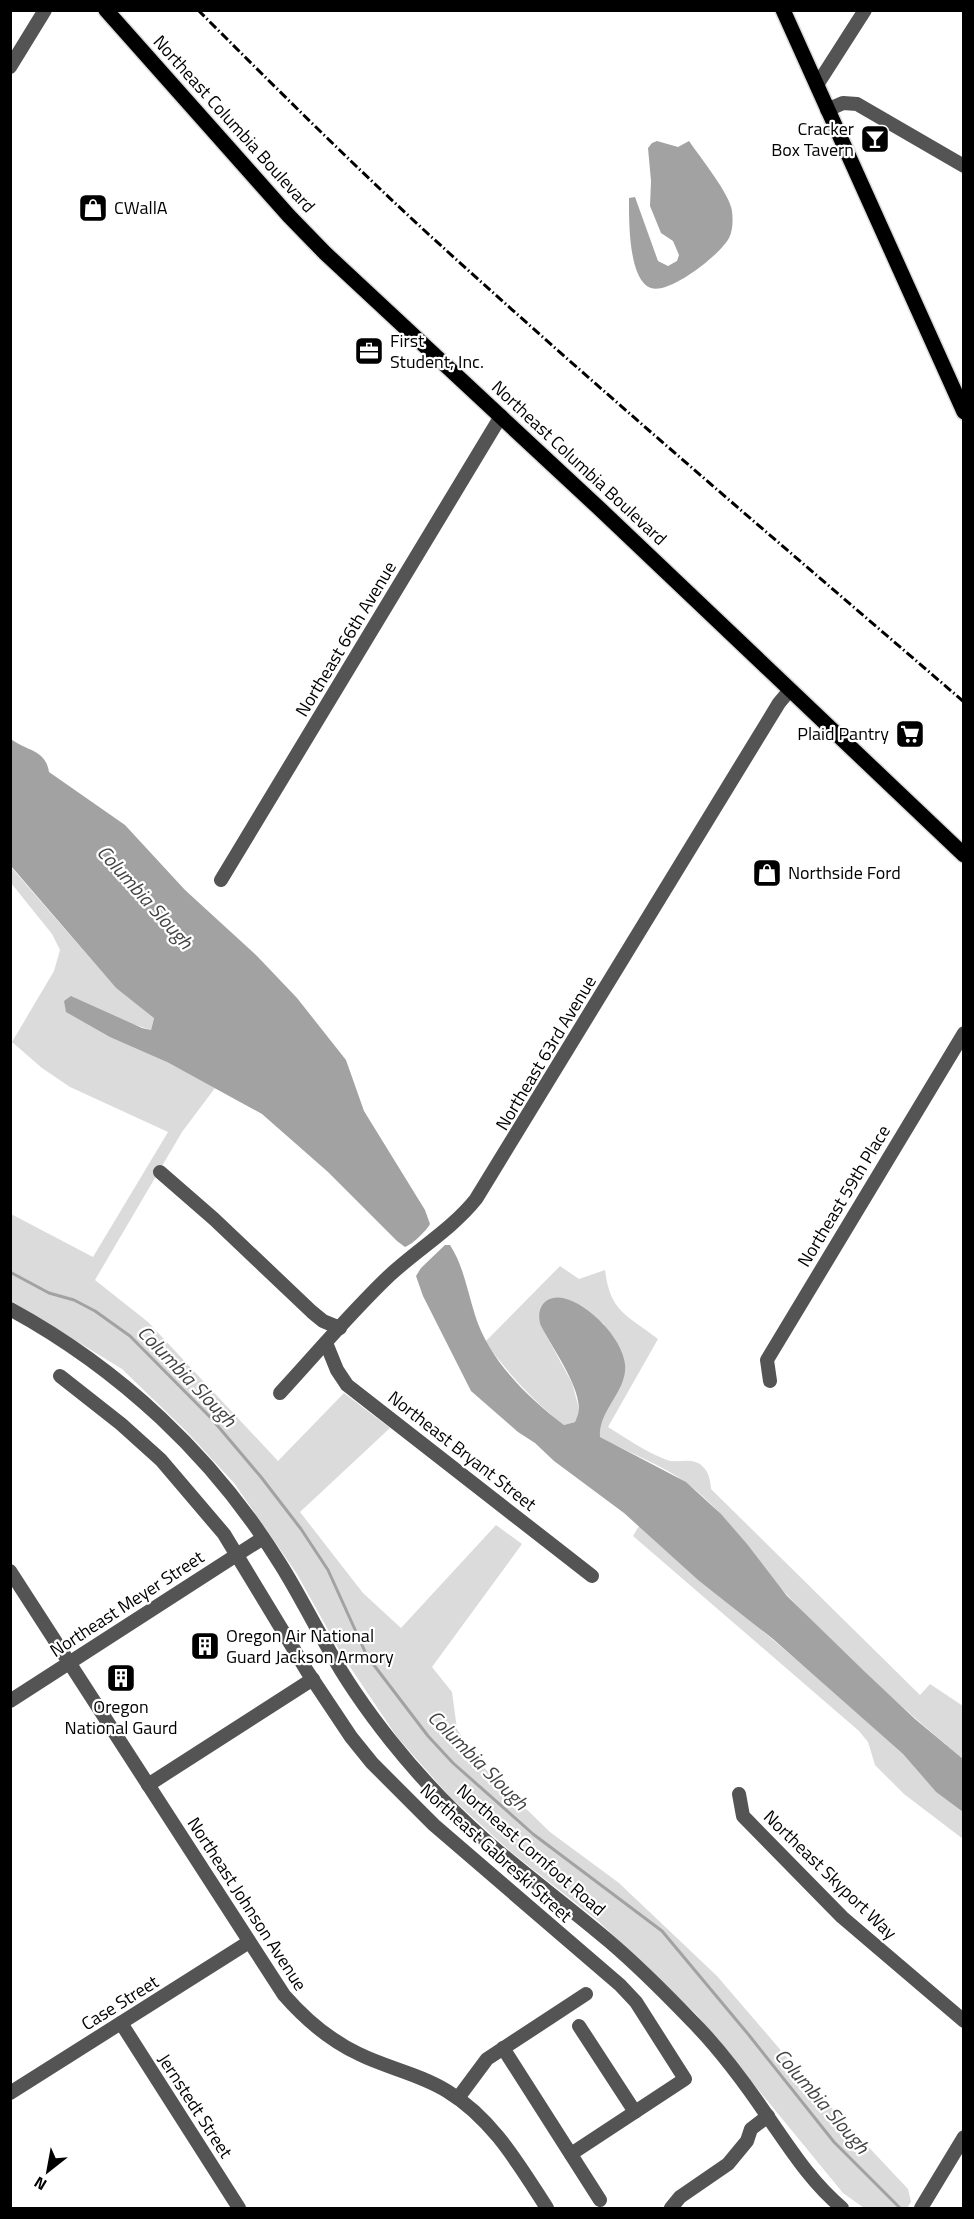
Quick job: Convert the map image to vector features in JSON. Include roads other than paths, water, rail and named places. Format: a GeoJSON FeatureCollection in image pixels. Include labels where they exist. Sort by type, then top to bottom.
{"type":"FeatureCollection","features":[{"type":"Feature","properties":{"kind":"main road"},"geometry":{"type":"LineString","coordinates":[[783,10],[963,412]]}},
{"type":"Feature","properties":{"kind":"main road","name":"Northeast Columbia Boulevard"},"geometry":{"type":"LineString","coordinates":[[107,11],[306,235],[961,848]]}},
{"type":"Feature","properties":{"kind":"street"},"geometry":{"type":"LineString","coordinates":[[10,68],[45,10]]}},
{"type":"Feature","properties":{"kind":"street"},"geometry":{"type":"LineString","coordinates":[[817,85],[865,10]]}},
{"type":"Feature","properties":{"kind":"street"},"geometry":{"type":"LineString","coordinates":[[827,110],[843,103],[857,104],[963,166]]}},
{"type":"Feature","properties":{"kind":"street","name":"Northeast 66th Avenue"},"geometry":{"type":"LineString","coordinates":[[221,880],[501,416]]}},
{"type":"Feature","properties":{"kind":"street","name":"Northeast 63rd Avenue"},"geometry":{"type":"LineString","coordinates":[[280,1393],[391,1275],[460,1218],[476,1199],[779,703],[790,690]]}},
{"type":"Feature","properties":{"kind":"street","name":"Northeast 59th Place"},"geometry":{"type":"LineString","coordinates":[[770,1381],[767,1360],[963,1033]]}},
{"type":"Feature","properties":{"kind":"street"},"geometry":{"type":"LineString","coordinates":[[160,1172],[214,1219],[312,1312],[323,1321],[340,1328]]}},
{"type":"Feature","properties":{"kind":"street","name":"Northeast Cornfoot Road"},"geometry":{"type":"LineString","coordinates":[[10,1309],[88,1357],[155,1412],[214,1472],[263,1538],[350,1684],[419,1774],[484,1838],[608,1940],[638,1968],[714,2046],[768,2116],[807,2174],[842,2208]]}},
{"type":"Feature","properties":{"kind":"street","name":"Northeast Bryant Street"},"geometry":{"type":"LineString","coordinates":[[326,1342],[337,1370],[346,1385],[592,1576]]}},
{"type":"Feature","properties":{"kind":"street","name":"Northeast Gabreski Street"},"geometry":{"type":"LineString","coordinates":[[60,1376],[121,1424],[161,1461],[224,1534],[313,1679],[351,1737],[372,1763],[434,1825],[621,1984],[636,2002],[685,2079],[635,2112]]}},
{"type":"Feature","properties":{"kind":"street","name":"Northeast Meyer Street"},"geometry":{"type":"LineString","coordinates":[[10,1701],[263,1538]]}},
{"type":"Feature","properties":{"kind":"street","name":"Northeast Johnson Avenue"},"geometry":{"type":"LineString","coordinates":[[10,1571],[284,1995],[301,2015],[320,2031],[358,2054],[418,2077],[458,2098],[499,2136],[547,2208]]}},
{"type":"Feature","properties":{"kind":"street"},"geometry":{"type":"LineString","coordinates":[[148,1785],[313,1679]]}},
{"type":"Feature","properties":{"kind":"street","name":"Northeast Skyport Way"},"geometry":{"type":"LineString","coordinates":[[739,1794],[743,1816],[842,1917],[963,2021]]}},
{"type":"Feature","properties":{"kind":"street","name":"Case Street"},"geometry":{"type":"LineString","coordinates":[[10,2093],[249,1942]]}},
{"type":"Feature","properties":{"kind":"street"},"geometry":{"type":"LineString","coordinates":[[458,2098],[481,2065],[502,2048],[586,1994]]}},
{"type":"Feature","properties":{"kind":"street","name":"Jernstedt Street"},"geometry":{"type":"LineString","coordinates":[[121,2024],[239,2208]]}},
{"type":"Feature","properties":{"kind":"street"},"geometry":{"type":"LineString","coordinates":[[571,2154],[635,2112],[579,2026]]}},
{"type":"Feature","properties":{"kind":"street"},"geometry":{"type":"LineString","coordinates":[[502,2048],[600,2200]]}},
{"type":"Feature","properties":{"kind":"street"},"geometry":{"type":"LineString","coordinates":[[671,2208],[680,2197],[728,2164],[747,2140],[751,2129],[768,2116]]}},
{"type":"Feature","properties":{"kind":"street"},"geometry":{"type":"LineString","coordinates":[[921,2208],[963,2137]]}},
{"type":"Feature","properties":{"kind":"water"},"geometry":{"type":"Polygon","coordinates":[[[657,141],[678,147],[689,141],[726,195],[733,218],[729,238],[716,254],[694,272],[659,289],[651,288],[643,283],[638,274],[631,248],[629,208],[629,198],[635,197],[658,261],[668,266],[677,261],[679,255],[673,241],[661,233],[650,206],[651,181],[648,148],[657,141]]]}},
{"type":"Feature","properties":{"kind":"water"},"geometry":{"type":"Polygon","coordinates":[[[10,738],[39,754],[47,764],[49,772],[125,825],[185,890],[257,956],[297,998],[346,1060],[364,1111],[425,1210],[430,1224],[415,1240],[405,1247],[397,1241],[328,1172],[262,1114],[167,1062],[110,1037],[66,1012],[64,1001],[71,996],[142,1028],[151,1030],[154,1018],[116,988],[11,866],[10,738]]]}},
{"type":"Feature","properties":{"kind":"water"},"geometry":{"type":"Polygon","coordinates":[[[445,1245],[450,1245],[459,1262],[475,1315],[490,1347],[523,1390],[564,1425],[575,1422],[579,1410],[578,1398],[570,1377],[541,1326],[540,1309],[551,1298],[563,1298],[583,1307],[603,1324],[623,1354],[625,1374],[603,1418],[600,1437],[686,1482],[721,1514],[787,1596],[915,1719],[963,1759],[963,1812],[936,1792],[903,1754],[773,1639],[698,1580],[624,1513],[554,1461],[471,1391],[423,1296],[416,1276],[421,1268],[445,1245]]]}},
{"type":"Feature","properties":{"kind":"waterway","name":"Columbia Slough"},"geometry":{"type":"LineString","coordinates":[[10,1272],[49,1293],[74,1300],[95,1311],[130,1336],[211,1418],[301,1529],[328,1570],[367,1656],[428,1736],[453,1763],[533,1834],[662,1931],[834,2142],[900,2208]]}},
{"type":"Feature","properties":{"kind":"railway"},"geometry":{"type":"LineString","coordinates":[[198,10],[367,177],[491,291],[964,702]]}},
{"type":"Feature","properties":{"kind":"place","name":"Cracker Box Tavern"},"geometry":{"type":"Point","coordinates":[875,139]}},
{"type":"Feature","properties":{"kind":"place","name":"CWallA"},"geometry":{"type":"Point","coordinates":[93,208]}},
{"type":"Feature","properties":{"kind":"place","name":"First Student, Inc."},"geometry":{"type":"Point","coordinates":[369,351]}},
{"type":"Feature","properties":{"kind":"place","name":"Plaid Pantry"},"geometry":{"type":"Point","coordinates":[910,734]}},
{"type":"Feature","properties":{"kind":"place","name":"Northside Ford"},"geometry":{"type":"Point","coordinates":[767,873]}},
{"type":"Feature","properties":{"kind":"place","name":"Oregon Air National Guard Jackson Armory"},"geometry":{"type":"Point","coordinates":[205,1646]}},
{"type":"Feature","properties":{"kind":"place","name":"Oregon National Gaurd"},"geometry":{"type":"Point","coordinates":[121,1678]}}]}
